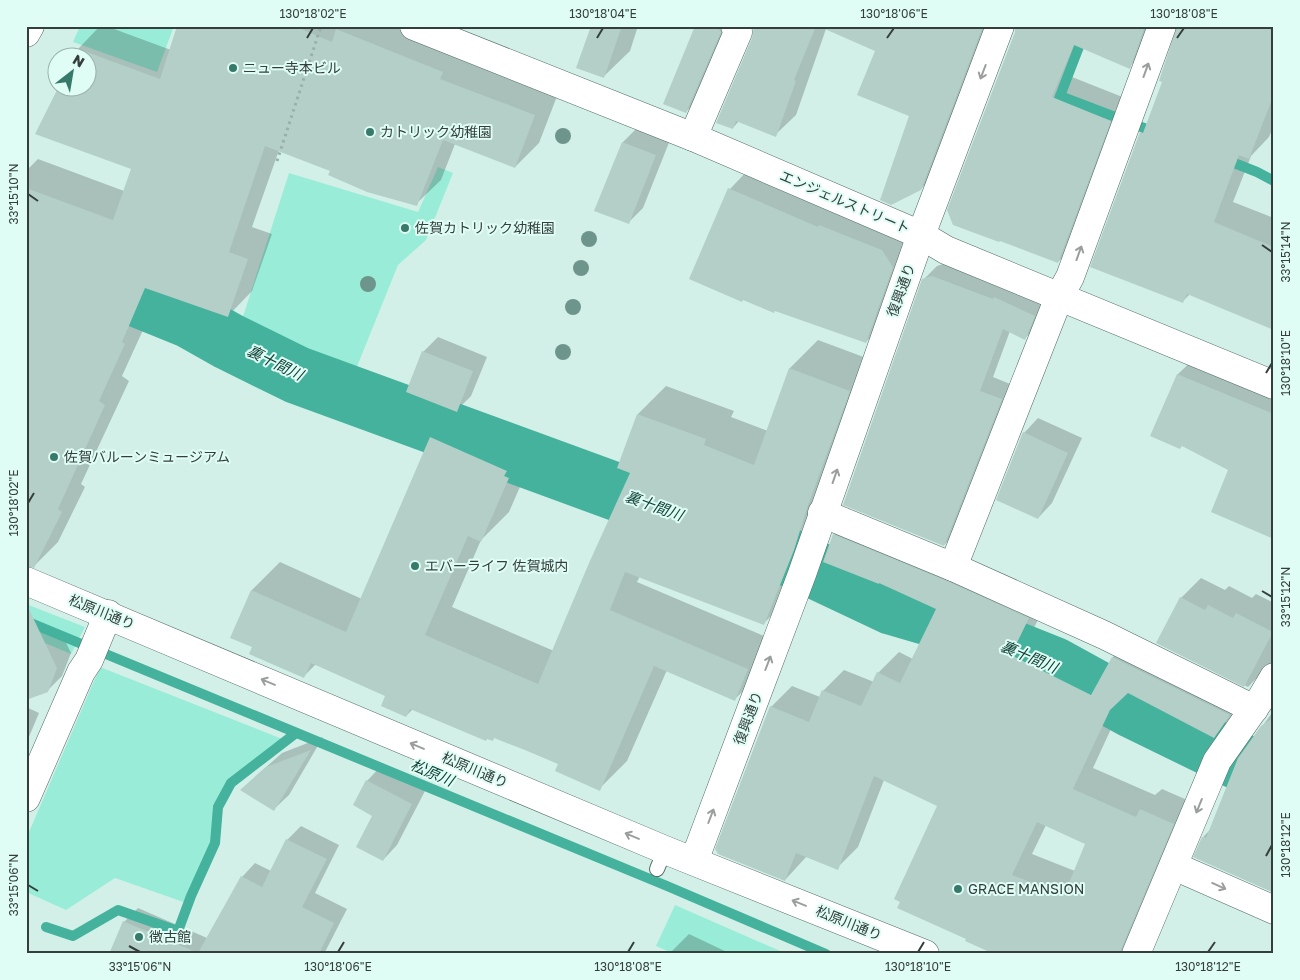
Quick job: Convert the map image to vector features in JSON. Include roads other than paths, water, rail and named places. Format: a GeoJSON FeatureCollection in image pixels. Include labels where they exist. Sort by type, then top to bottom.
{"type":"FeatureCollection","features":[{"type":"Feature","properties":{"kind":"street"},"geometry":{"type":"LineString","coordinates":[[26,33],[30,26]]}},
{"type":"Feature","properties":{"kind":"street","name":"エンジェルストリート"},"geometry":{"type":"LineString","coordinates":[[414,26],[693,137],[921,235],[946,250],[1274,385]]}},
{"type":"Feature","properties":{"kind":"street"},"geometry":{"type":"LineString","coordinates":[[693,137],[738,32],[735,26]]}},
{"type":"Feature","properties":{"kind":"street","name":"復興通り"},"geometry":{"type":"LineString","coordinates":[[694,861],[805,565],[921,235],[1000,26]]}},
{"type":"Feature","properties":{"kind":"street"},"geometry":{"type":"LineString","coordinates":[[953,567],[1059,297],[1070,277],[1162,26]]}},
{"type":"Feature","properties":{"kind":"street"},"geometry":{"type":"LineString","coordinates":[[822,513],[953,567],[1104,635],[1254,709]]}},
{"type":"Feature","properties":{"kind":"street","name":"松原川通り"},"geometry":{"type":"LineString","coordinates":[[26,581],[104,624],[661,859],[694,861],[925,954]]}},
{"type":"Feature","properties":{"kind":"street"},"geometry":{"type":"LineString","coordinates":[[26,798],[104,624]]}},
{"type":"Feature","properties":{"kind":"street"},"geometry":{"type":"LineString","coordinates":[[1136,954],[1224,751],[1274,677]]}},
{"type":"Feature","properties":{"kind":"street"},"geometry":{"type":"LineString","coordinates":[[1174,866],[1274,910]]}},
{"type":"Feature","properties":{"kind":"waterway"},"geometry":{"type":"LineString","coordinates":[[1054,112],[1083,36]]}},
{"type":"Feature","properties":{"kind":"waterway"},"geometry":{"type":"LineString","coordinates":[[1060,96],[1157,133]]}},
{"type":"Feature","properties":{"kind":"waterway"},"geometry":{"type":"LineString","coordinates":[[1224,159],[1274,181]]}},
{"type":"Feature","properties":{"kind":"waterway","name":"裏十間川"},"geometry":{"type":"LineString","coordinates":[[68,270],[189,319],[228,341],[297,375],[767,547],[892,606],[940,620],[1054,666],[1134,710],[1253,768],[1274,776]]}},
{"type":"Feature","properties":{"kind":"waterway","name":"松原川"},"geometry":{"type":"LineString","coordinates":[[26,621],[667,886],[826,954]]}},
{"type":"Feature","properties":{"kind":"waterway"},"geometry":{"type":"LineString","coordinates":[[46,927],[73,936],[118,910],[178,931],[191,896],[215,843],[218,807],[231,783],[296,733]]}},
{"type":"Feature","properties":{"kind":"place","name":"ニュー寺本ビル"},"geometry":{"type":"Point","coordinates":[233,68]}},
{"type":"Feature","properties":{"kind":"place","name":"カトリック幼稚園"},"geometry":{"type":"Point","coordinates":[370,132]}},
{"type":"Feature","properties":{"kind":"place","name":"佐賀カトリック幼稚園"},"geometry":{"type":"Point","coordinates":[405,228]}},
{"type":"Feature","properties":{"kind":"place","name":"佐賀バルーンミュージアム"},"geometry":{"type":"Point","coordinates":[54,457]}},
{"type":"Feature","properties":{"kind":"place","name":"エバーライフ 佐賀城内"},"geometry":{"type":"Point","coordinates":[415,566]}},
{"type":"Feature","properties":{"kind":"place","name":"GRACE MANSION"},"geometry":{"type":"Point","coordinates":[958,889]}},
{"type":"Feature","properties":{"kind":"place","name":"徴古館"},"geometry":{"type":"Point","coordinates":[139,937]}}]}
